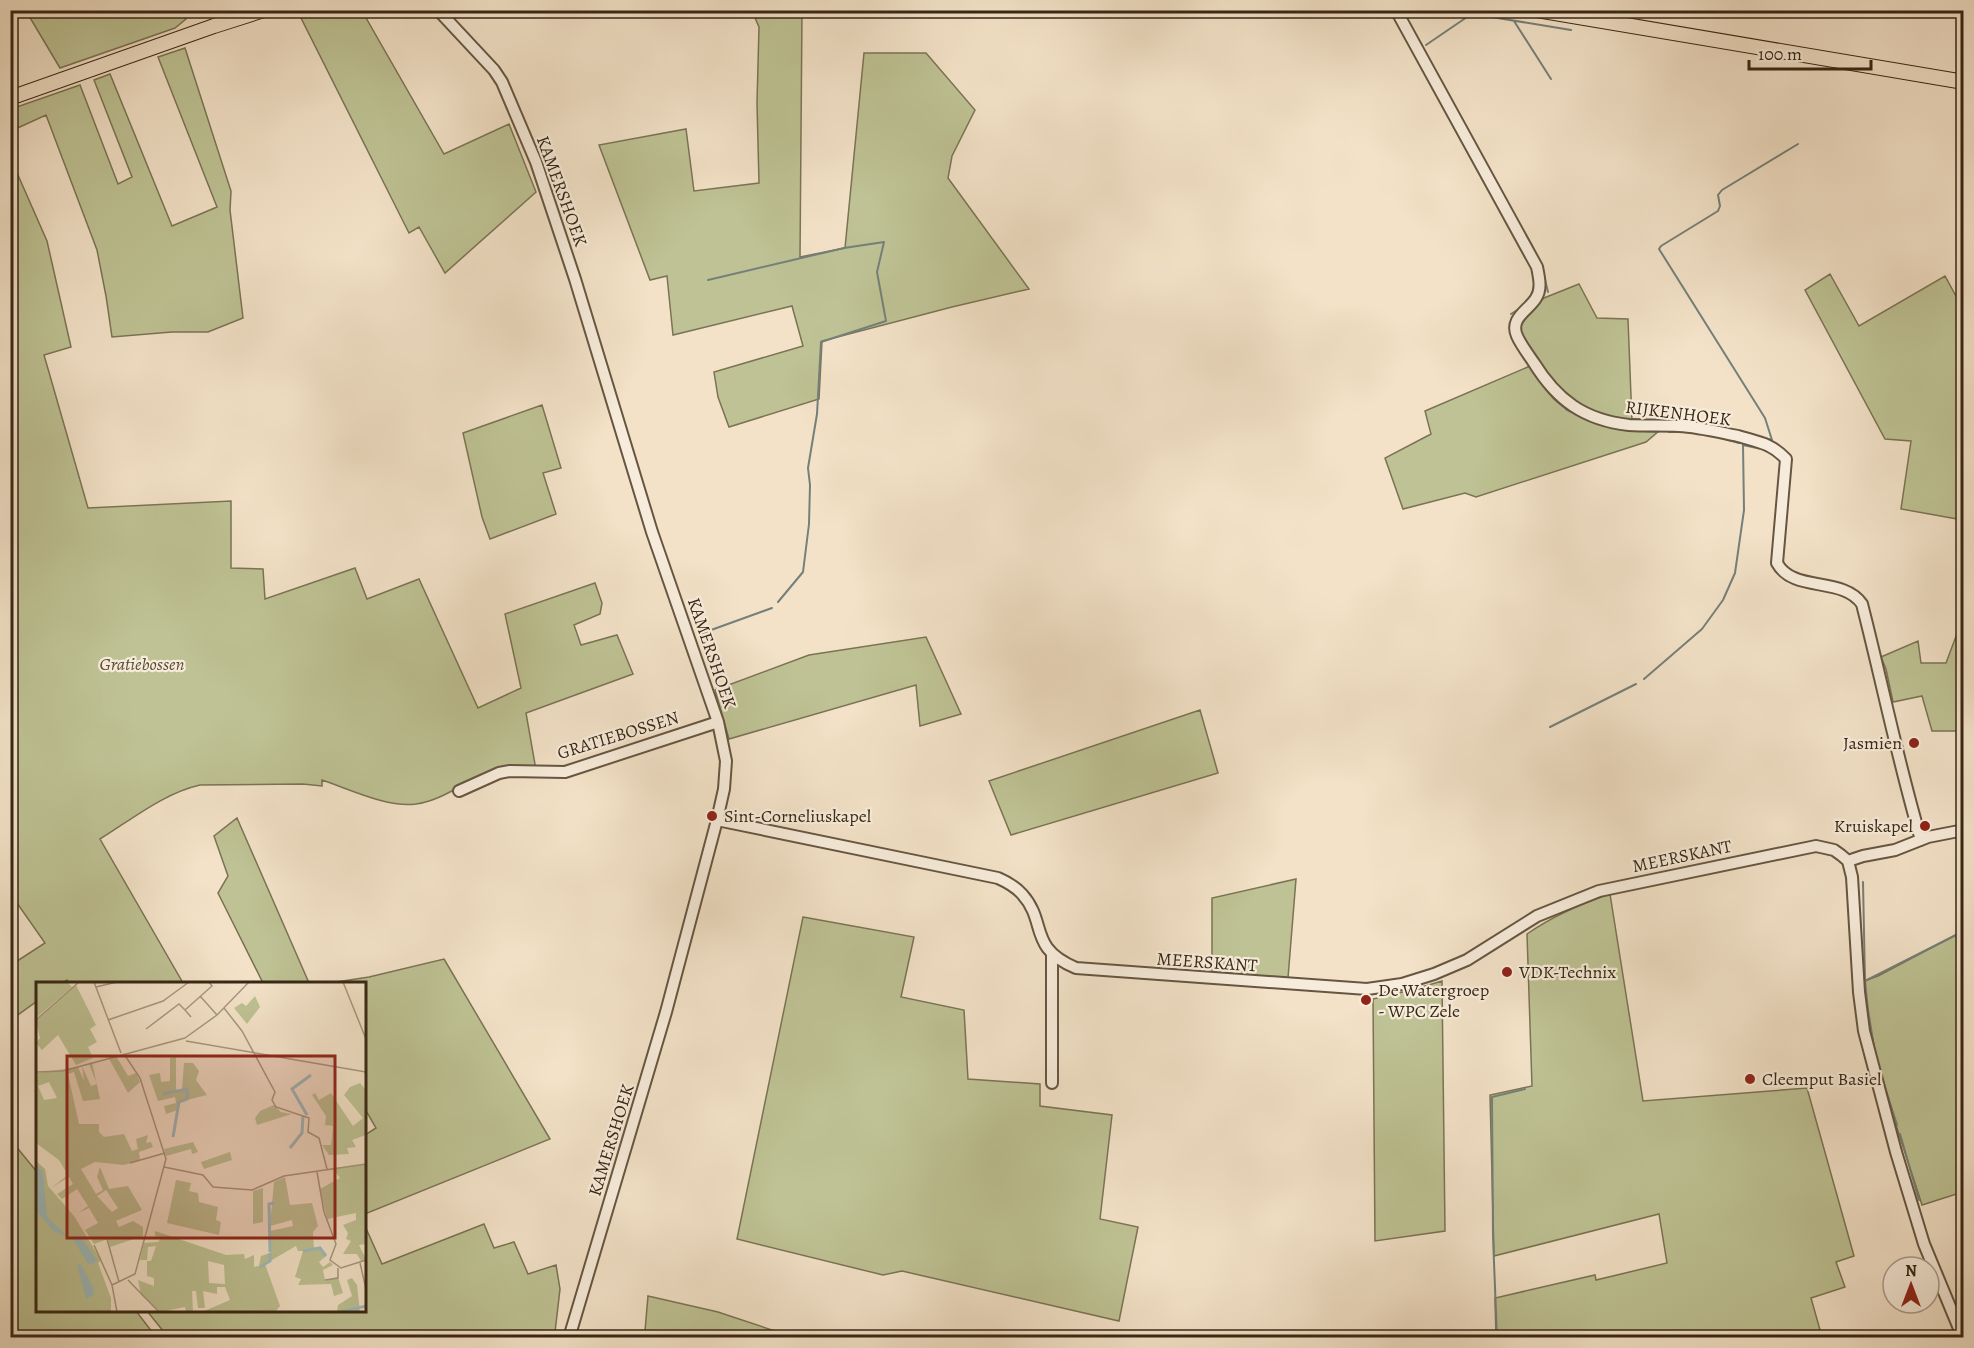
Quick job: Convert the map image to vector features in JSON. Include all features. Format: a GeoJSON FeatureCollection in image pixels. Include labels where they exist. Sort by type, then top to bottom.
{"type":"FeatureCollection","features":[{"type":"Feature","properties":{"kind":"main road"},"geometry":{"type":"LineString","coordinates":[[10,98],[264,10]]}},
{"type":"Feature","properties":{"kind":"main road"},"geometry":{"type":"LineString","coordinates":[[1536,10],[1964,82]]}},
{"type":"Feature","properties":{"kind":"street","name":"KAMERSHOEK"},"geometry":{"type":"LineString","coordinates":[[438,10],[494,70],[502,82],[536,162],[575,279],[652,532],[718,722],[726,761],[724,789],[717,820],[666,1012],[569,1338]]}},
{"type":"Feature","properties":{"kind":"street","name":"RIJKENHOEK"},"geometry":{"type":"LineString","coordinates":[[1396,10],[1537,267],[1540,277],[1537,297],[1515,324],[1516,334],[1542,376],[1556,393],[1572,406],[1606,420],[1629,425],[1682,426],[1715,431],[1767,444],[1777,448],[1786,459],[1777,563],[1781,571],[1794,578],[1848,591],[1857,596],[1862,604],[1906,789],[1921,840]]}},
{"type":"Feature","properties":{"kind":"street","name":"GRATIEBOSSEN"},"geometry":{"type":"LineString","coordinates":[[459,791],[499,773],[510,771],[565,772],[718,722]]}},
{"type":"Feature","properties":{"kind":"street"},"geometry":{"type":"LineString","coordinates":[[717,820],[998,878],[1013,886],[1031,907],[1042,942],[1052,954],[1052,1083]]}},
{"type":"Feature","properties":{"kind":"street"},"geometry":{"type":"LineString","coordinates":[[1963,1338],[1916,1220],[1864,1031],[1859,992],[1852,877],[1848,861],[1964,830]]}},
{"type":"Feature","properties":{"kind":"street","name":"MEERSKANT"},"geometry":{"type":"LineString","coordinates":[[1052,954],[1062,962],[1076,968],[1190,978],[1380,988],[1418,979],[1467,960],[1537,916],[1599,891],[1816,846],[1834,850],[1848,861]]}},
{"type":"Feature","properties":{"kind":"green space"},"geometry":{"type":"Polygon","coordinates":[[[26,11],[183,11],[186,19],[175,28],[60,68],[26,11]]]}},
{"type":"Feature","properties":{"kind":"green space"},"geometry":{"type":"Polygon","coordinates":[[[362,11],[444,154],[509,124],[536,192],[445,273],[419,227],[409,233],[298,12],[362,11]]]}},
{"type":"Feature","properties":{"kind":"green space"},"geometry":{"type":"Polygon","coordinates":[[[781,11],[802,11],[800,257],[845,248],[864,53],[926,53],[975,110],[952,156],[948,178],[1029,289],[822,341],[819,399],[729,427],[718,397],[714,372],[803,346],[792,306],[673,335],[667,276],[650,280],[599,145],[686,129],[694,191],[759,183],[757,103],[759,27],[755,18],[781,11]]]}},
{"type":"Feature","properties":{"kind":"green space"},"geometry":{"type":"Polygon","coordinates":[[[185,48],[231,191],[230,210],[243,318],[208,332],[172,332],[112,337],[97,250],[46,115],[11,131],[11,109],[80,85],[118,184],[132,177],[94,80],[110,74],[172,226],[217,207],[158,57],[185,48]]]}},
{"type":"Feature","properties":{"kind":"green space","name":"Gratiebossen"},"geometry":{"type":"Polygon","coordinates":[[[10,157],[47,241],[71,347],[44,355],[88,508],[231,501],[231,568],[263,569],[265,599],[355,568],[367,599],[419,579],[478,708],[521,688],[505,614],[595,583],[602,603],[600,614],[574,625],[581,645],[617,635],[633,674],[526,713],[536,770],[491,773],[468,782],[443,796],[416,804],[381,801],[322,780],[322,786],[303,784],[200,785],[161,801],[100,839],[182,982],[68,982],[67,980],[36,982],[36,1002],[11,1020],[11,965],[45,943],[10,893],[10,157]]]}},
{"type":"Feature","properties":{"kind":"green space"},"geometry":{"type":"Polygon","coordinates":[[[1830,274],[1859,326],[1945,276],[1963,309],[1963,520],[1901,509],[1911,441],[1885,439],[1805,290],[1830,274]]]}},
{"type":"Feature","properties":{"kind":"green space"},"geometry":{"type":"Polygon","coordinates":[[[1579,284],[1597,318],[1628,319],[1632,422],[1583,408],[1557,388],[1525,343],[1520,328],[1527,313],[1544,298],[1579,284]]]}},
{"type":"Feature","properties":{"kind":"green space"},"geometry":{"type":"Polygon","coordinates":[[[1530,366],[1552,398],[1584,419],[1635,430],[1660,430],[1646,442],[1476,497],[1465,493],[1403,509],[1385,458],[1431,434],[1425,411],[1530,366]]]}},
{"type":"Feature","properties":{"kind":"green space"},"geometry":{"type":"Polygon","coordinates":[[[542,405],[561,468],[543,473],[556,514],[490,539],[482,517],[463,433],[542,405]]]}},
{"type":"Feature","properties":{"kind":"green space"},"geometry":{"type":"Polygon","coordinates":[[[1963,584],[1963,731],[1932,731],[1922,696],[1893,702],[1881,657],[1918,641],[1921,663],[1946,663],[1961,623],[1957,593],[1963,584]]]}},
{"type":"Feature","properties":{"kind":"green space"},"geometry":{"type":"Polygon","coordinates":[[[926,637],[961,714],[920,726],[916,685],[729,739],[715,690],[809,655],[926,637]]]}},
{"type":"Feature","properties":{"kind":"green space"},"geometry":{"type":"Polygon","coordinates":[[[1200,710],[1218,773],[1011,835],[989,781],[1200,710]]]}},
{"type":"Feature","properties":{"kind":"green space"},"geometry":{"type":"Polygon","coordinates":[[[237,818],[309,982],[262,982],[218,893],[228,876],[214,836],[237,818]]]}},
{"type":"Feature","properties":{"kind":"green space"},"geometry":{"type":"Polygon","coordinates":[[[1296,879],[1288,978],[1212,972],[1212,898],[1296,879]]]}},
{"type":"Feature","properties":{"kind":"green space"},"geometry":{"type":"Polygon","coordinates":[[[1610,894],[1643,1101],[1807,1088],[1854,1256],[1836,1262],[1845,1287],[1811,1298],[1822,1337],[1496,1337],[1495,1298],[1595,1275],[1596,1280],[1667,1263],[1659,1214],[1494,1256],[1490,1095],[1532,1086],[1527,934],[1567,911],[1610,894]]]}},
{"type":"Feature","properties":{"kind":"green space"},"geometry":{"type":"Polygon","coordinates":[[[803,917],[914,937],[901,997],[964,1010],[968,1079],[1040,1084],[1040,1106],[1112,1115],[1100,1219],[1138,1227],[1119,1321],[902,1271],[883,1275],[737,1239],[803,917]]]}},
{"type":"Feature","properties":{"kind":"green space"},"geometry":{"type":"Polygon","coordinates":[[[1963,931],[1963,1192],[1922,1205],[1879,1066],[1867,1010],[1864,981],[1878,976],[1963,931]]]}},
{"type":"Feature","properties":{"kind":"green space"},"geometry":{"type":"Polygon","coordinates":[[[444,959],[550,1139],[366,1214],[366,1134],[376,1128],[366,1111],[366,982],[336,982],[369,977],[444,959]]]}},
{"type":"Feature","properties":{"kind":"green space"},"geometry":{"type":"Polygon","coordinates":[[[1442,981],[1445,1231],[1375,1241],[1373,999],[1442,981]]]}},
{"type":"Feature","properties":{"kind":"green space"},"geometry":{"type":"Polygon","coordinates":[[[10,1139],[36,1171],[36,1312],[137,1312],[156,1337],[11,1337],[10,1139]]]}},
{"type":"Feature","properties":{"kind":"green space"},"geometry":{"type":"Polygon","coordinates":[[[484,1224],[494,1248],[514,1242],[528,1274],[556,1265],[560,1289],[555,1332],[537,1338],[168,1337],[148,1312],[366,1312],[366,1228],[382,1264],[484,1224]]]}},
{"type":"Feature","properties":{"kind":"green space"},"geometry":{"type":"Polygon","coordinates":[[[648,1296],[718,1312],[793,1337],[694,1338],[645,1331],[648,1296]]]}},
{"type":"Feature","properties":{"kind":"waterway"},"geometry":{"type":"LineString","coordinates":[[1449,10],[1571,30]]}},
{"type":"Feature","properties":{"kind":"waterway"},"geometry":{"type":"LineString","coordinates":[[1426,45],[1470,15]]}},
{"type":"Feature","properties":{"kind":"waterway"},"geometry":{"type":"LineString","coordinates":[[1514,21],[1551,79]]}},
{"type":"Feature","properties":{"kind":"waterway"},"geometry":{"type":"LineString","coordinates":[[1772,440],[1765,418],[1659,249],[1718,211],[1720,206],[1718,195],[1722,190],[1798,144]]}},
{"type":"Feature","properties":{"kind":"waterway"},"geometry":{"type":"LineString","coordinates":[[1525,234],[1533,248]]}},
{"type":"Feature","properties":{"kind":"waterway"},"geometry":{"type":"LineString","coordinates":[[708,280],[844,248],[884,242],[877,272],[886,321],[821,342],[817,414],[808,468],[809,524],[803,572],[778,602]]}},
{"type":"Feature","properties":{"kind":"waterway"},"geometry":{"type":"LineString","coordinates":[[1542,268],[1548,292]]}},
{"type":"Feature","properties":{"kind":"waterway"},"geometry":{"type":"LineString","coordinates":[[1511,314],[1522,307]]}},
{"type":"Feature","properties":{"kind":"waterway"},"geometry":{"type":"LineString","coordinates":[[1525,358],[1533,370]]}},
{"type":"Feature","properties":{"kind":"waterway"},"geometry":{"type":"LineString","coordinates":[[1551,394],[1567,410],[1577,414]]}},
{"type":"Feature","properties":{"kind":"waterway"},"geometry":{"type":"LineString","coordinates":[[1633,419],[1649,420]]}},
{"type":"Feature","properties":{"kind":"waterway"},"geometry":{"type":"LineString","coordinates":[[1690,422],[1698,422]]}},
{"type":"Feature","properties":{"kind":"waterway"},"geometry":{"type":"LineString","coordinates":[[1709,424],[1729,429]]}},
{"type":"Feature","properties":{"kind":"waterway"},"geometry":{"type":"LineString","coordinates":[[1642,431],[1658,432]]}},
{"type":"Feature","properties":{"kind":"waterway"},"geometry":{"type":"LineString","coordinates":[[1669,432],[1690,432]]}},
{"type":"Feature","properties":{"kind":"waterway"},"geometry":{"type":"LineString","coordinates":[[1710,435],[1739,443]]}},
{"type":"Feature","properties":{"kind":"waterway"},"geometry":{"type":"LineString","coordinates":[[1760,437],[1772,440]]}},
{"type":"Feature","properties":{"kind":"waterway"},"geometry":{"type":"LineString","coordinates":[[1644,679],[1702,629],[1723,600],[1735,573],[1744,510],[1743,445],[1766,450]]}},
{"type":"Feature","properties":{"kind":"waterway"},"geometry":{"type":"LineString","coordinates":[[700,634],[772,608]]}},
{"type":"Feature","properties":{"kind":"waterway"},"geometry":{"type":"LineString","coordinates":[[1550,727],[1636,684]]}},
{"type":"Feature","properties":{"kind":"waterway"},"geometry":{"type":"LineString","coordinates":[[1863,882],[1865,981],[1875,1053]]}},
{"type":"Feature","properties":{"kind":"waterway"},"geometry":{"type":"LineString","coordinates":[[1865,981],[1964,931]]}},
{"type":"Feature","properties":{"kind":"waterway"},"geometry":{"type":"LineString","coordinates":[[1877,1062],[1897,1125]]}},
{"type":"Feature","properties":{"kind":"waterway"},"geometry":{"type":"LineString","coordinates":[[1497,1338],[1493,1237],[1492,1097],[1525,1089]]}},
{"type":"Feature","properties":{"kind":"waterway"},"geometry":{"type":"LineString","coordinates":[[1900,1134],[1919,1200]]}},
{"type":"Feature","properties":{"kind":"place","name":"Jasmien"},"geometry":{"type":"Point","coordinates":[1914,743]}},
{"type":"Feature","properties":{"kind":"place","name":"Sint-Corneliuskapel"},"geometry":{"type":"Point","coordinates":[712,816]}},
{"type":"Feature","properties":{"kind":"place","name":"Kruiskapel"},"geometry":{"type":"Point","coordinates":[1925,826]}},
{"type":"Feature","properties":{"kind":"place","name":"VDK-Technix"},"geometry":{"type":"Point","coordinates":[1507,972]}},
{"type":"Feature","properties":{"kind":"place","name":"De Watergroep - WPC Zele"},"geometry":{"type":"Point","coordinates":[1366,1000]}},
{"type":"Feature","properties":{"kind":"place","name":"Cleemput Basiel"},"geometry":{"type":"Point","coordinates":[1750,1079]}}]}
